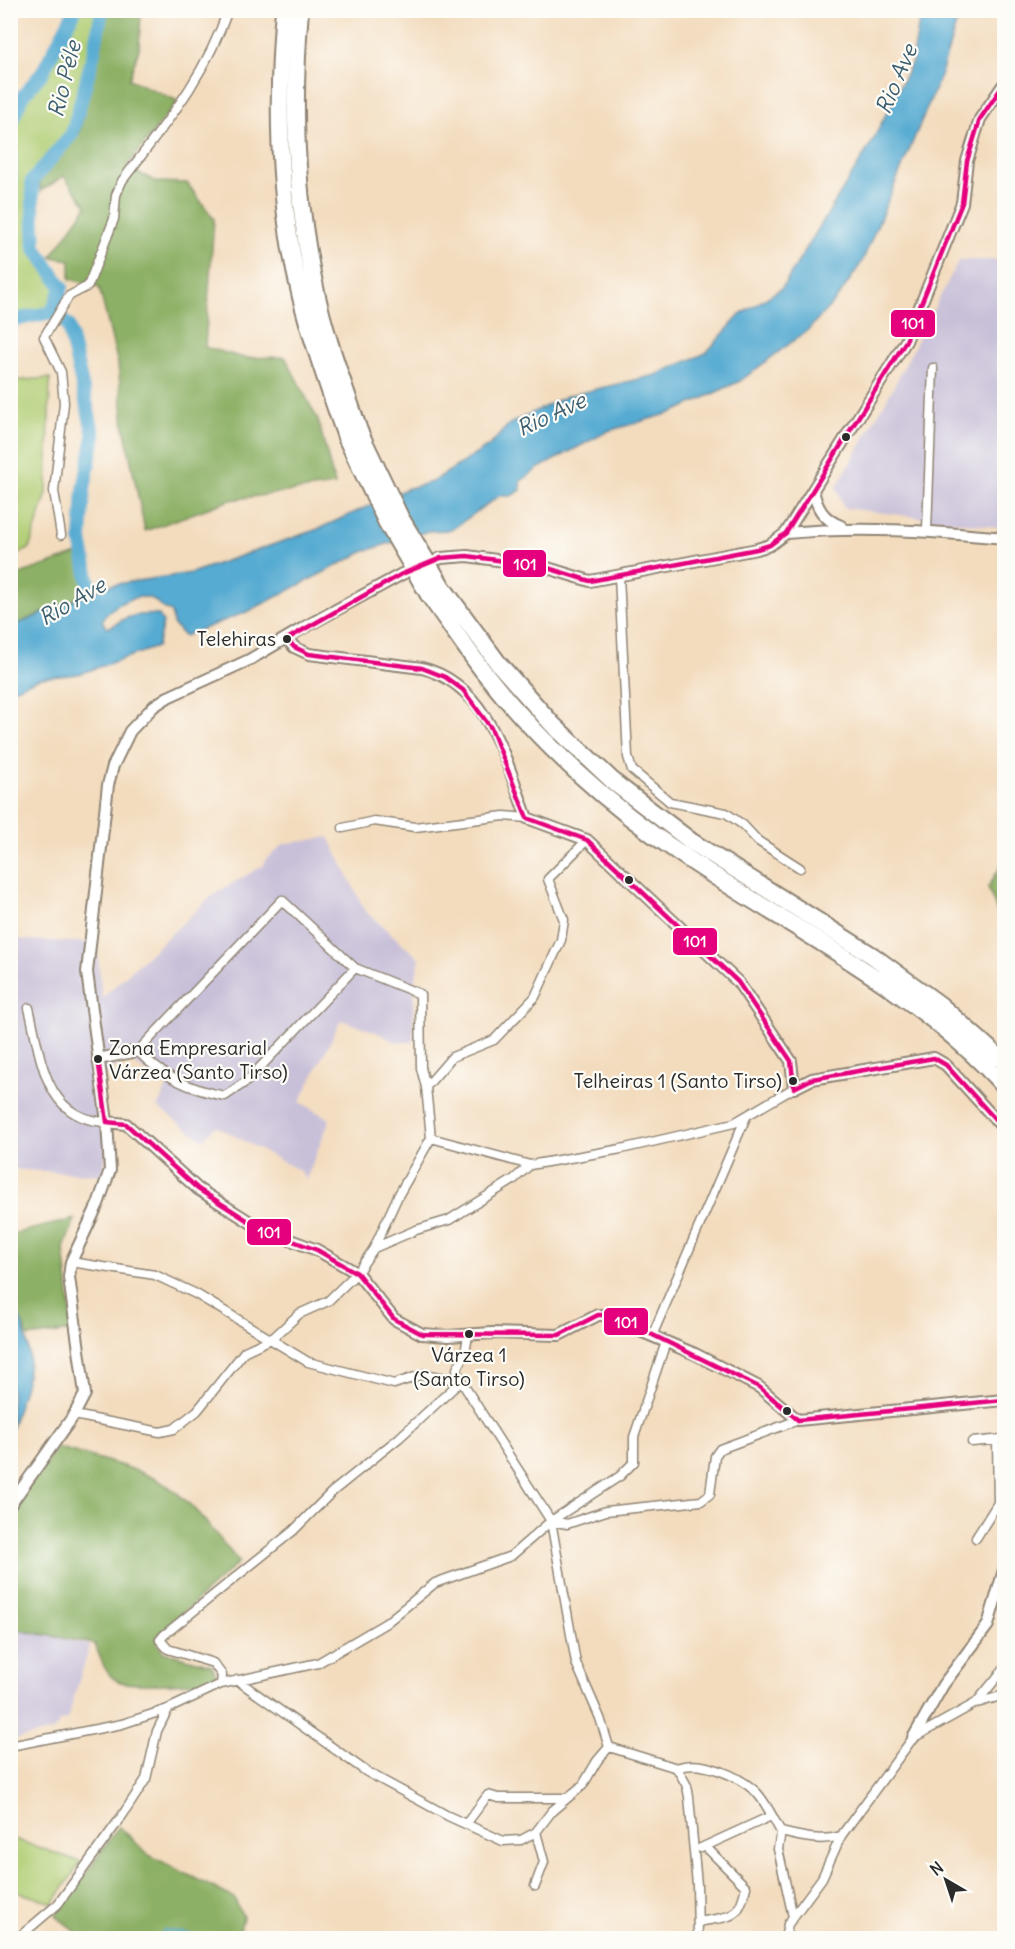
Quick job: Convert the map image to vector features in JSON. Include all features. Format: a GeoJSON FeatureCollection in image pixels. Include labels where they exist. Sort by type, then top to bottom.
{"type":"FeatureCollection","features":[{"type":"Feature","properties":{"kind":"highway"},"geometry":{"type":"LineString","coordinates":[[284,10],[280,62],[281,144],[289,226],[301,296],[320,364],[353,434],[387,523],[435,591],[485,673],[540,736],[606,796],[682,855],[864,969],[931,1019],[1005,1086]]}},
{"type":"Feature","properties":{"kind":"highway"},"geometry":{"type":"LineString","coordinates":[[300,10],[295,62],[296,144],[304,224],[316,292],[353,434]]}},
{"type":"Feature","properties":{"kind":"highway"},"geometry":{"type":"LineString","coordinates":[[435,591],[552,724],[616,784],[692,842],[873,956],[940,1005],[1005,1062]]}},
{"type":"Feature","properties":{"kind":"street"},"geometry":{"type":"LineString","coordinates":[[61,534],[54,492],[64,403],[61,372],[44,337],[69,297],[88,286],[114,219],[116,195],[122,181],[188,94],[215,47],[228,10]]}},
{"type":"Feature","properties":{"kind":"street"},"geometry":{"type":"LineString","coordinates":[[10,1504],[75,1415],[85,1394],[70,1299],[71,1262],[98,1204],[110,1170],[107,1122],[87,972],[108,785],[120,748],[141,716],[161,701],[249,660],[402,574],[441,558],[467,556],[541,566],[590,581],[770,545],[786,533],[906,341],[962,203],[967,161],[980,119],[1004,84]]}},
{"type":"Feature","properties":{"kind":"street"},"geometry":{"type":"LineString","coordinates":[[1005,144],[1002,175],[1005,179]]}},
{"type":"Feature","properties":{"kind":"street"},"geometry":{"type":"LineString","coordinates":[[927,530],[933,368]]}},
{"type":"Feature","properties":{"kind":"street"},"geometry":{"type":"LineString","coordinates":[[813,490],[820,511],[830,522],[844,528]]}},
{"type":"Feature","properties":{"kind":"street"},"geometry":{"type":"LineString","coordinates":[[786,533],[844,528],[927,530],[1005,538]]}},
{"type":"Feature","properties":{"kind":"street"},"geometry":{"type":"LineString","coordinates":[[619,576],[628,757],[632,770],[670,802],[726,813],[743,825],[758,841],[801,868]]}},
{"type":"Feature","properties":{"kind":"street"},"geometry":{"type":"LineString","coordinates":[[287,639],[294,647],[309,654],[422,668],[440,673],[462,688],[476,703],[491,729],[527,818]]}},
{"type":"Feature","properties":{"kind":"street"},"geometry":{"type":"LineString","coordinates":[[343,828],[374,821],[415,828],[504,816],[527,818],[587,840],[738,982],[791,1062],[794,1088]]}},
{"type":"Feature","properties":{"kind":"street"},"geometry":{"type":"LineString","coordinates":[[426,1087],[452,1057],[494,1040],[535,997],[561,940],[564,920],[548,879],[587,840]]}},
{"type":"Feature","properties":{"kind":"street"},"geometry":{"type":"LineString","coordinates":[[75,1415],[160,1432],[174,1429],[197,1411],[245,1352],[273,1338],[299,1314],[328,1301],[357,1273],[374,1248],[398,1196],[431,1138],[426,1087],[421,1068],[420,994],[355,968],[282,900],[138,1051],[98,1059]]}},
{"type":"Feature","properties":{"kind":"street"},"geometry":{"type":"LineString","coordinates":[[138,1051],[152,1066],[194,1090],[225,1096],[247,1081],[355,968]]}},
{"type":"Feature","properties":{"kind":"street"},"geometry":{"type":"LineString","coordinates":[[29,1008],[42,1062],[58,1101],[69,1112],[90,1122],[126,1125],[198,1189],[261,1229],[317,1250],[357,1273],[393,1319],[422,1334],[559,1335],[598,1315],[612,1315],[759,1387],[798,1420]]}},
{"type":"Feature","properties":{"kind":"street"},"geometry":{"type":"LineString","coordinates":[[431,1138],[530,1165],[644,1144],[734,1123],[812,1079],[934,1058],[946,1065],[1005,1129]]}},
{"type":"Feature","properties":{"kind":"street"},"geometry":{"type":"LineString","coordinates":[[652,1336],[747,1116]]}},
{"type":"Feature","properties":{"kind":"street"},"geometry":{"type":"LineString","coordinates":[[374,1248],[416,1230],[449,1220],[513,1180],[530,1165]]}},
{"type":"Feature","properties":{"kind":"street"},"geometry":{"type":"LineString","coordinates":[[71,1262],[155,1275],[196,1294],[273,1338],[308,1362],[394,1384],[424,1374],[461,1381]]}},
{"type":"Feature","properties":{"kind":"street"},"geometry":{"type":"LineString","coordinates":[[468,1335],[465,1354],[457,1369],[461,1381],[551,1521],[576,1663],[600,1719],[609,1748]]}},
{"type":"Feature","properties":{"kind":"street"},"geometry":{"type":"LineString","coordinates":[[10,1746],[122,1724],[168,1709],[221,1684],[318,1663],[386,1623],[435,1584],[511,1556],[551,1521],[620,1476],[634,1462],[634,1437],[666,1342]]}},
{"type":"Feature","properties":{"kind":"street"},"geometry":{"type":"LineString","coordinates":[[221,1684],[222,1675],[213,1663],[168,1649],[160,1640],[293,1531],[332,1492],[399,1438],[461,1381]]}},
{"type":"Feature","properties":{"kind":"street"},"geometry":{"type":"LineString","coordinates":[[551,1521],[567,1524],[606,1511],[701,1501],[710,1494],[715,1455],[720,1449],[798,1420],[1005,1400]]}},
{"type":"Feature","properties":{"kind":"street"},"geometry":{"type":"LineString","coordinates":[[972,1442],[1001,1439],[1001,1503],[976,1538]]}},
{"type":"Feature","properties":{"kind":"street"},"geometry":{"type":"LineString","coordinates":[[785,1938],[788,1924],[822,1878],[841,1836],[913,1738],[943,1685],[988,1625],[1005,1570]]}},
{"type":"Feature","properties":{"kind":"street"},"geometry":{"type":"LineString","coordinates":[[976,1703],[1005,1669]]}},
{"type":"Feature","properties":{"kind":"street"},"geometry":{"type":"LineString","coordinates":[[237,1680],[367,1772],[502,1841],[521,1840],[536,1832],[552,1811],[583,1785],[597,1761],[609,1748]]}},
{"type":"Feature","properties":{"kind":"street"},"geometry":{"type":"LineString","coordinates":[[913,1738],[976,1703],[1005,1695]]}},
{"type":"Feature","properties":{"kind":"street"},"geometry":{"type":"LineString","coordinates":[[18,1938],[58,1904],[146,1779],[156,1731],[168,1709]]}},
{"type":"Feature","properties":{"kind":"street"},"geometry":{"type":"LineString","coordinates":[[609,1748],[677,1768],[688,1764],[732,1775],[757,1792],[781,1832],[778,1849],[793,1917]]}},
{"type":"Feature","properties":{"kind":"street"},"geometry":{"type":"LineString","coordinates":[[677,1768],[687,1786],[699,1922],[698,1938]]}},
{"type":"Feature","properties":{"kind":"street"},"geometry":{"type":"LineString","coordinates":[[466,1824],[488,1795],[498,1798],[567,1798]]}},
{"type":"Feature","properties":{"kind":"street"},"geometry":{"type":"LineString","coordinates":[[693,1851],[771,1816]]}},
{"type":"Feature","properties":{"kind":"street"},"geometry":{"type":"LineString","coordinates":[[535,1886],[544,1862],[536,1832]]}},
{"type":"Feature","properties":{"kind":"street"},"geometry":{"type":"LineString","coordinates":[[781,1832],[809,1839],[829,1840],[841,1836]]}},
{"type":"Feature","properties":{"kind":"street"},"geometry":{"type":"LineString","coordinates":[[699,1922],[735,1915],[741,1908],[746,1887],[705,1846]]}},
{"type":"Feature","properties":{"kind":"shaded area"},"geometry":{"type":"Polygon","coordinates":[[[959,260],[1004,260],[1004,528],[844,508],[836,488],[893,388],[959,260]]]}},
{"type":"Feature","properties":{"kind":"shaded area"},"geometry":{"type":"Polygon","coordinates":[[[329,837],[365,911],[420,959],[414,984],[413,1042],[395,1042],[376,1032],[341,1020],[300,1102],[330,1119],[306,1180],[300,1171],[216,1126],[203,1140],[157,1107],[168,1086],[133,1063],[121,1062],[98,1081],[106,1152],[103,1175],[11,1169],[10,939],[97,943],[102,998],[214,894],[264,865],[266,859],[284,844],[329,837]]]}},
{"type":"Feature","properties":{"kind":"shaded area"},"geometry":{"type":"Polygon","coordinates":[[[13,1629],[90,1645],[67,1720],[61,1721],[53,1731],[17,1739],[10,1739],[10,1634],[13,1629]]]}},
{"type":"Feature","properties":{"kind":"green space"},"geometry":{"type":"Polygon","coordinates":[[[75,11],[96,11],[94,52],[72,134],[32,181],[35,248],[62,287],[52,312],[11,321],[11,126],[22,97],[42,73],[75,11]]]}},
{"type":"Feature","properties":{"kind":"green space"},"geometry":{"type":"Polygon","coordinates":[[[95,11],[141,11],[139,49],[129,79],[178,101],[126,167],[157,182],[187,183],[214,219],[205,347],[244,358],[285,357],[318,420],[335,485],[230,500],[145,531],[124,427],[118,364],[99,287],[70,279],[70,260],[51,257],[87,206],[64,176],[41,191],[38,178],[80,132],[92,72],[95,11]]]}},
{"type":"Feature","properties":{"kind":"green space"},"geometry":{"type":"Polygon","coordinates":[[[50,378],[47,493],[29,549],[11,558],[11,381],[50,378]]]}},
{"type":"Feature","properties":{"kind":"green space"},"geometry":{"type":"Polygon","coordinates":[[[86,551],[90,592],[11,627],[11,577],[86,551]]]}},
{"type":"Feature","properties":{"kind":"green space"},"geometry":{"type":"Polygon","coordinates":[[[1004,861],[1004,930],[988,887],[1004,861]]]}},
{"type":"Feature","properties":{"kind":"green space"},"geometry":{"type":"Polygon","coordinates":[[[75,1219],[64,1248],[73,1331],[28,1337],[11,1298],[11,1234],[75,1219]]]}},
{"type":"Feature","properties":{"kind":"green space"},"geometry":{"type":"Polygon","coordinates":[[[57,1447],[128,1468],[166,1485],[187,1501],[239,1562],[157,1636],[157,1642],[163,1652],[212,1665],[218,1679],[166,1684],[123,1682],[116,1680],[109,1673],[95,1644],[13,1629],[10,1624],[10,1511],[57,1447]]]}},
{"type":"Feature","properties":{"kind":"green space"},"geometry":{"type":"Polygon","coordinates":[[[119,1826],[147,1854],[234,1898],[243,1917],[238,1938],[84,1938],[56,1916],[119,1826]]]}},
{"type":"Feature","properties":{"kind":"green space"},"geometry":{"type":"Polygon","coordinates":[[[11,1838],[81,1862],[53,1903],[11,1890],[11,1838]]]}},
{"type":"Feature","properties":{"kind":"water","name":"Rio Ave"},"geometry":{"type":"Polygon","coordinates":[[[921,11],[960,11],[940,77],[862,262],[839,296],[809,329],[740,381],[674,412],[608,431],[539,468],[520,482],[521,490],[511,496],[499,496],[451,530],[428,531],[365,551],[249,611],[184,636],[173,624],[171,612],[152,599],[146,597],[123,602],[105,616],[102,621],[107,628],[133,616],[159,615],[163,623],[157,647],[79,674],[40,678],[11,690],[11,627],[110,585],[191,573],[318,529],[406,489],[432,482],[490,445],[509,424],[567,396],[656,375],[706,353],[740,315],[782,288],[872,142],[912,62],[921,11]]]}},
{"type":"Feature","properties":{"kind":"water"},"geometry":{"type":"Polygon","coordinates":[[[11,1298],[26,1335],[29,1364],[23,1393],[11,1430],[11,1298]]]}},
{"type":"Feature","properties":{"kind":"waterway","name":"Rio Péle"},"geometry":{"type":"LineString","coordinates":[[10,126],[22,97],[42,73],[75,10]]}},
{"type":"Feature","properties":{"kind":"waterway","name":"Rio Péle"},"geometry":{"type":"LineString","coordinates":[[93,608],[81,539],[84,489],[94,436],[68,325],[52,312],[62,287],[35,248],[32,181],[72,134],[94,52],[102,10]]}},
{"type":"Feature","properties":{"kind":"waterway","name":"Rio Péle"},"geometry":{"type":"LineString","coordinates":[[10,144],[10,202]]}},
{"type":"Feature","properties":{"kind":"waterway","name":"Rio Péle"},"geometry":{"type":"LineString","coordinates":[[10,321],[52,312]]}},
{"type":"Feature","properties":{"kind":"waterway"},"geometry":{"type":"LineString","coordinates":[[159,1938],[164,1930],[210,1938]]}},
{"type":"Feature","properties":{"kind":"transit line","name":"101"},"geometry":{"type":"LineString","coordinates":[[287,639],[402,574],[441,558],[467,556],[541,566],[590,581],[757,549],[770,545],[786,533],[906,341],[962,203],[967,161],[980,119],[1004,84]]}},
{"type":"Feature","properties":{"kind":"transit line","name":"101"},"geometry":{"type":"LineString","coordinates":[[287,639],[294,647],[309,654],[422,668],[445,677],[463,690],[491,728],[527,818],[587,840],[738,982],[791,1061],[794,1088]]}},
{"type":"Feature","properties":{"kind":"transit line","name":"101"},"geometry":{"type":"LineString","coordinates":[[794,1088],[812,1079],[934,1058],[946,1065],[1004,1129]]}},
{"type":"Feature","properties":{"kind":"transit line","name":"101"},"geometry":{"type":"LineString","coordinates":[[98,1059],[107,1122]]}},
{"type":"Feature","properties":{"kind":"transit line","name":"101"},"geometry":{"type":"LineString","coordinates":[[107,1122],[126,1124],[198,1189],[261,1229],[317,1250],[357,1273],[394,1319],[422,1334],[559,1335],[598,1315],[612,1315],[759,1387],[798,1420]]}},
{"type":"Feature","properties":{"kind":"transit line","name":"101"},"geometry":{"type":"LineString","coordinates":[[798,1420],[1004,1400]]}},
{"type":"Feature","properties":{"kind":"place","name":"Telehiras"},"geometry":{"type":"Point","coordinates":[287,639]}},
{"type":"Feature","properties":{"kind":"place","name":"Zona Empresarial Várzea (Santo Tirso)"},"geometry":{"type":"Point","coordinates":[98,1059]}},
{"type":"Feature","properties":{"kind":"place","name":"Telheiras 1 (Santo Tirso)"},"geometry":{"type":"Point","coordinates":[793,1081]}},
{"type":"Feature","properties":{"kind":"place","name":"Várzea 1 (Santo Tirso)"},"geometry":{"type":"Point","coordinates":[469,1334]}}]}
